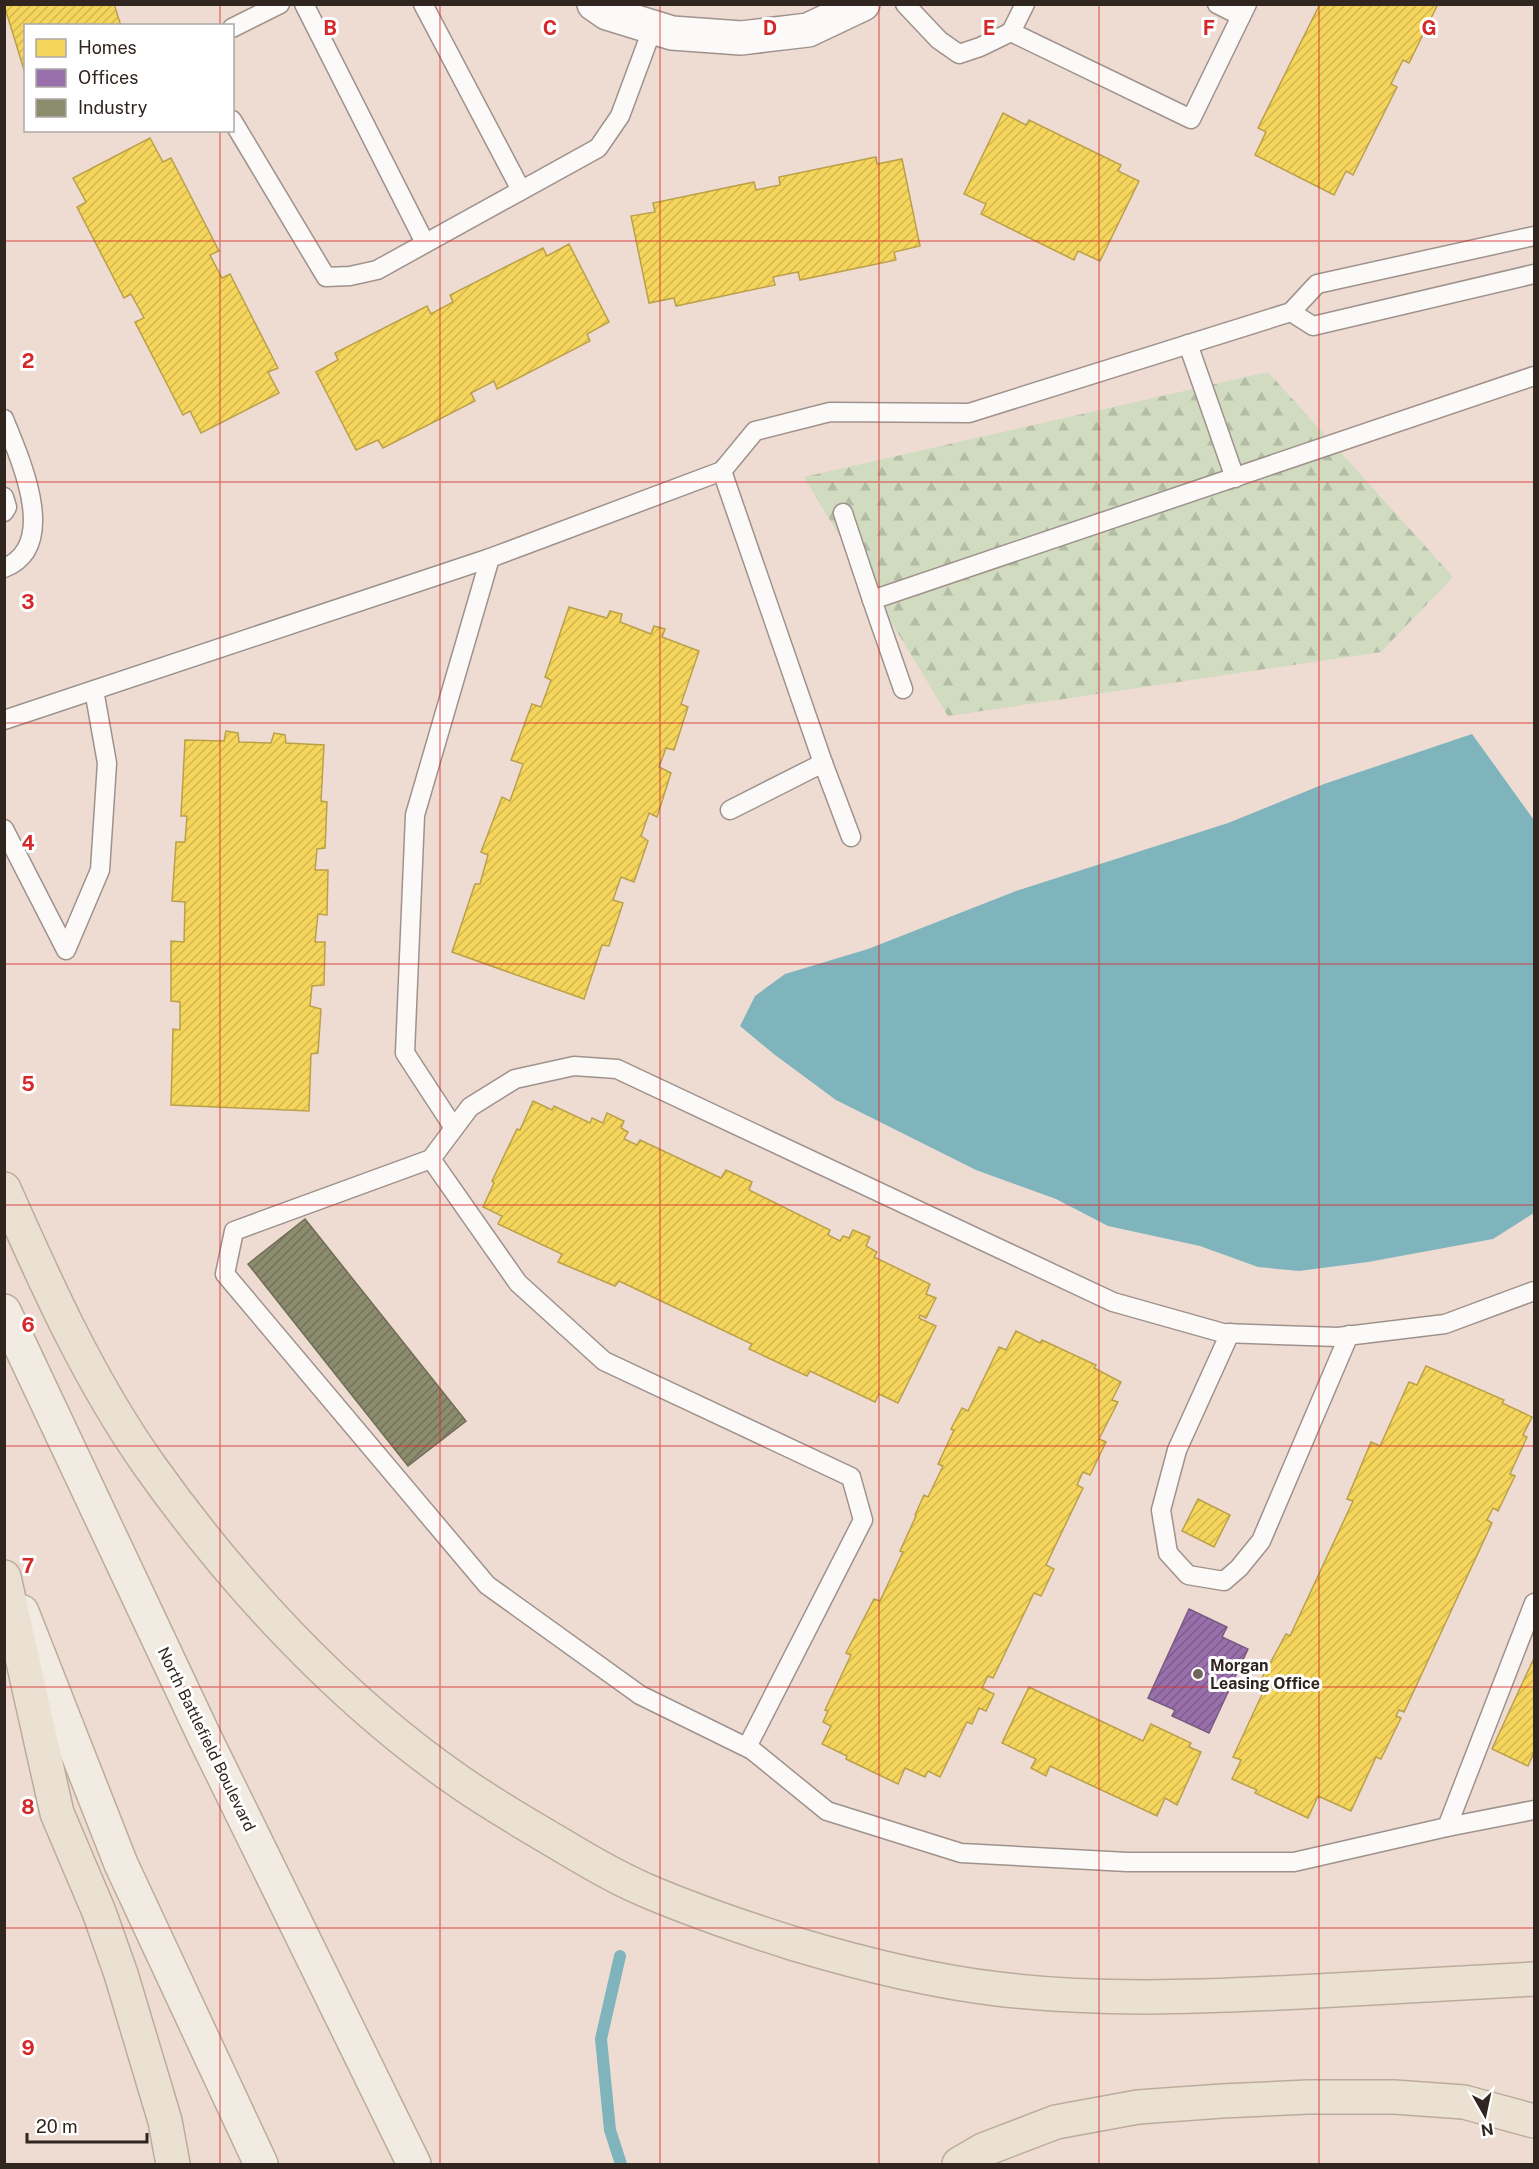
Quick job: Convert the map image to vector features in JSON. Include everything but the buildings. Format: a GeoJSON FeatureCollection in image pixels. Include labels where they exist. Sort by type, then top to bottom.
{"type":"FeatureCollection","features":[{"type":"Feature","properties":{"kind":"highway"},"geometry":{"type":"LineString","coordinates":[[4,1190],[55,1301],[94,1374],[147,1462],[196,1527],[286,1631],[343,1687],[456,1780],[515,1818],[640,1888],[695,1911],[854,1962],[925,1978],[998,1989],[1072,1996],[1152,1997],[1243,1995],[1534,1979]]}},
{"type":"Feature","properties":{"kind":"highway"},"geometry":{"type":"LineString","coordinates":[[4,1577],[57,1813],[99,1912],[121,1974],[165,2121],[173,2164]]}},
{"type":"Feature","properties":{"kind":"highway"},"geometry":{"type":"LineString","coordinates":[[959,2164],[983,2150],[1056,2122],[1138,2108],[1222,2101],[1308,2097],[1394,2097],[1464,2102],[1534,2121]]}},
{"type":"Feature","properties":{"kind":"main road","name":"North Battlefield Boulevard"},"geometry":{"type":"LineString","coordinates":[[4,1311],[206,1738],[414,2164]]}},
{"type":"Feature","properties":{"kind":"main road"},"geometry":{"type":"LineString","coordinates":[[4,1569],[121,1864],[261,2164]]}},
{"type":"Feature","properties":{"kind":"street"},"geometry":{"type":"LineString","coordinates":[[594,4],[607,13],[672,33],[741,38],[808,30],[863,4]]}},
{"type":"Feature","properties":{"kind":"lane"},"geometry":{"type":"LineString","coordinates":[[234,27],[280,4]]}},
{"type":"Feature","properties":{"kind":"lane"},"geometry":{"type":"LineString","coordinates":[[304,4],[425,243]]}},
{"type":"Feature","properties":{"kind":"lane"},"geometry":{"type":"LineString","coordinates":[[423,4],[520,190]]}},
{"type":"Feature","properties":{"kind":"lane"},"geometry":{"type":"LineString","coordinates":[[905,4],[939,40],[959,54],[1011,32],[1025,4]]}},
{"type":"Feature","properties":{"kind":"lane"},"geometry":{"type":"LineString","coordinates":[[1011,32],[1191,119],[1244,10],[1217,4]]}},
{"type":"Feature","properties":{"kind":"lane"},"geometry":{"type":"LineString","coordinates":[[234,123],[326,277],[350,276],[376,270],[598,148],[620,116],[653,27]]}},
{"type":"Feature","properties":{"kind":"lane"},"geometry":{"type":"LineString","coordinates":[[4,720],[490,558],[722,471],[755,431],[830,412],[969,413],[1291,312],[1317,284],[1534,236]]}},
{"type":"Feature","properties":{"kind":"lane"},"geometry":{"type":"LineString","coordinates":[[1291,312],[1313,326],[1534,274]]}},
{"type":"Feature","properties":{"kind":"lane"},"geometry":{"type":"LineString","coordinates":[[1188,344],[1235,478]]}},
{"type":"Feature","properties":{"kind":"lane"},"geometry":{"type":"LineString","coordinates":[[872,600],[1534,376]]}},
{"type":"Feature","properties":{"kind":"lane"},"geometry":{"type":"LineString","coordinates":[[4,419],[28,482],[35,526],[25,553],[4,568]]}},
{"type":"Feature","properties":{"kind":"lane"},"geometry":{"type":"LineString","coordinates":[[722,471],[823,763],[851,837]]}},
{"type":"Feature","properties":{"kind":"lane"},"geometry":{"type":"LineString","coordinates":[[4,497],[7,507],[4,512]]}},
{"type":"Feature","properties":{"kind":"lane"},"geometry":{"type":"LineString","coordinates":[[843,513],[903,689]]}},
{"type":"Feature","properties":{"kind":"lane"},"geometry":{"type":"LineString","coordinates":[[454,1128],[405,1053],[415,814],[490,558]]}},
{"type":"Feature","properties":{"kind":"lane"},"geometry":{"type":"LineString","coordinates":[[4,829],[66,950],[100,870],[107,763],[94,690]]}},
{"type":"Feature","properties":{"kind":"lane"},"geometry":{"type":"LineString","coordinates":[[730,810],[823,763]]}},
{"type":"Feature","properties":{"kind":"lane"},"geometry":{"type":"LineString","coordinates":[[1534,1291],[1445,1324],[1338,1337],[1223,1333],[1113,1302],[617,1069],[574,1066],[516,1079],[470,1107],[431,1159],[234,1231],[225,1274],[488,1585],[640,1695],[752,1750],[827,1811],[961,1853],[1127,1862],[1294,1862],[1534,1810]]}},
{"type":"Feature","properties":{"kind":"lane"},"geometry":{"type":"LineString","coordinates":[[431,1159],[518,1283],[604,1361],[851,1477],[863,1520],[747,1747]]}},
{"type":"Feature","properties":{"kind":"lane"},"geometry":{"type":"LineString","coordinates":[[1230,1333],[1177,1450],[1161,1510],[1168,1553],[1188,1575],[1224,1581],[1239,1568],[1261,1541],[1349,1335]]}},
{"type":"Feature","properties":{"kind":"lane"},"geometry":{"type":"LineString","coordinates":[[1448,1827],[1534,1603]]}},
{"type":"Feature","properties":{"kind":"green space"},"geometry":{"type":"Polygon","coordinates":[[[1268,372],[1453,577],[1381,652],[948,716],[804,477],[1268,372]]]}},
{"type":"Feature","properties":{"kind":"water"},"geometry":{"type":"Polygon","coordinates":[[[1472,734],[1534,820],[1534,1213],[1493,1239],[1368,1262],[1299,1271],[1258,1267],[1200,1246],[1108,1226],[1056,1199],[976,1170],[836,1100],[740,1026],[755,996],[785,974],[868,949],[1016,891],[1228,823],[1324,784],[1472,734]]]}},
{"type":"Feature","properties":{"kind":"waterway"},"geometry":{"type":"LineString","coordinates":[[620,1956],[601,2039],[610,2130],[621,2164]]}},
{"type":"Feature","properties":{"kind":"place","name":"Morgan Leasing Office"},"geometry":{"type":"Point","coordinates":[1198,1674]}}]}
